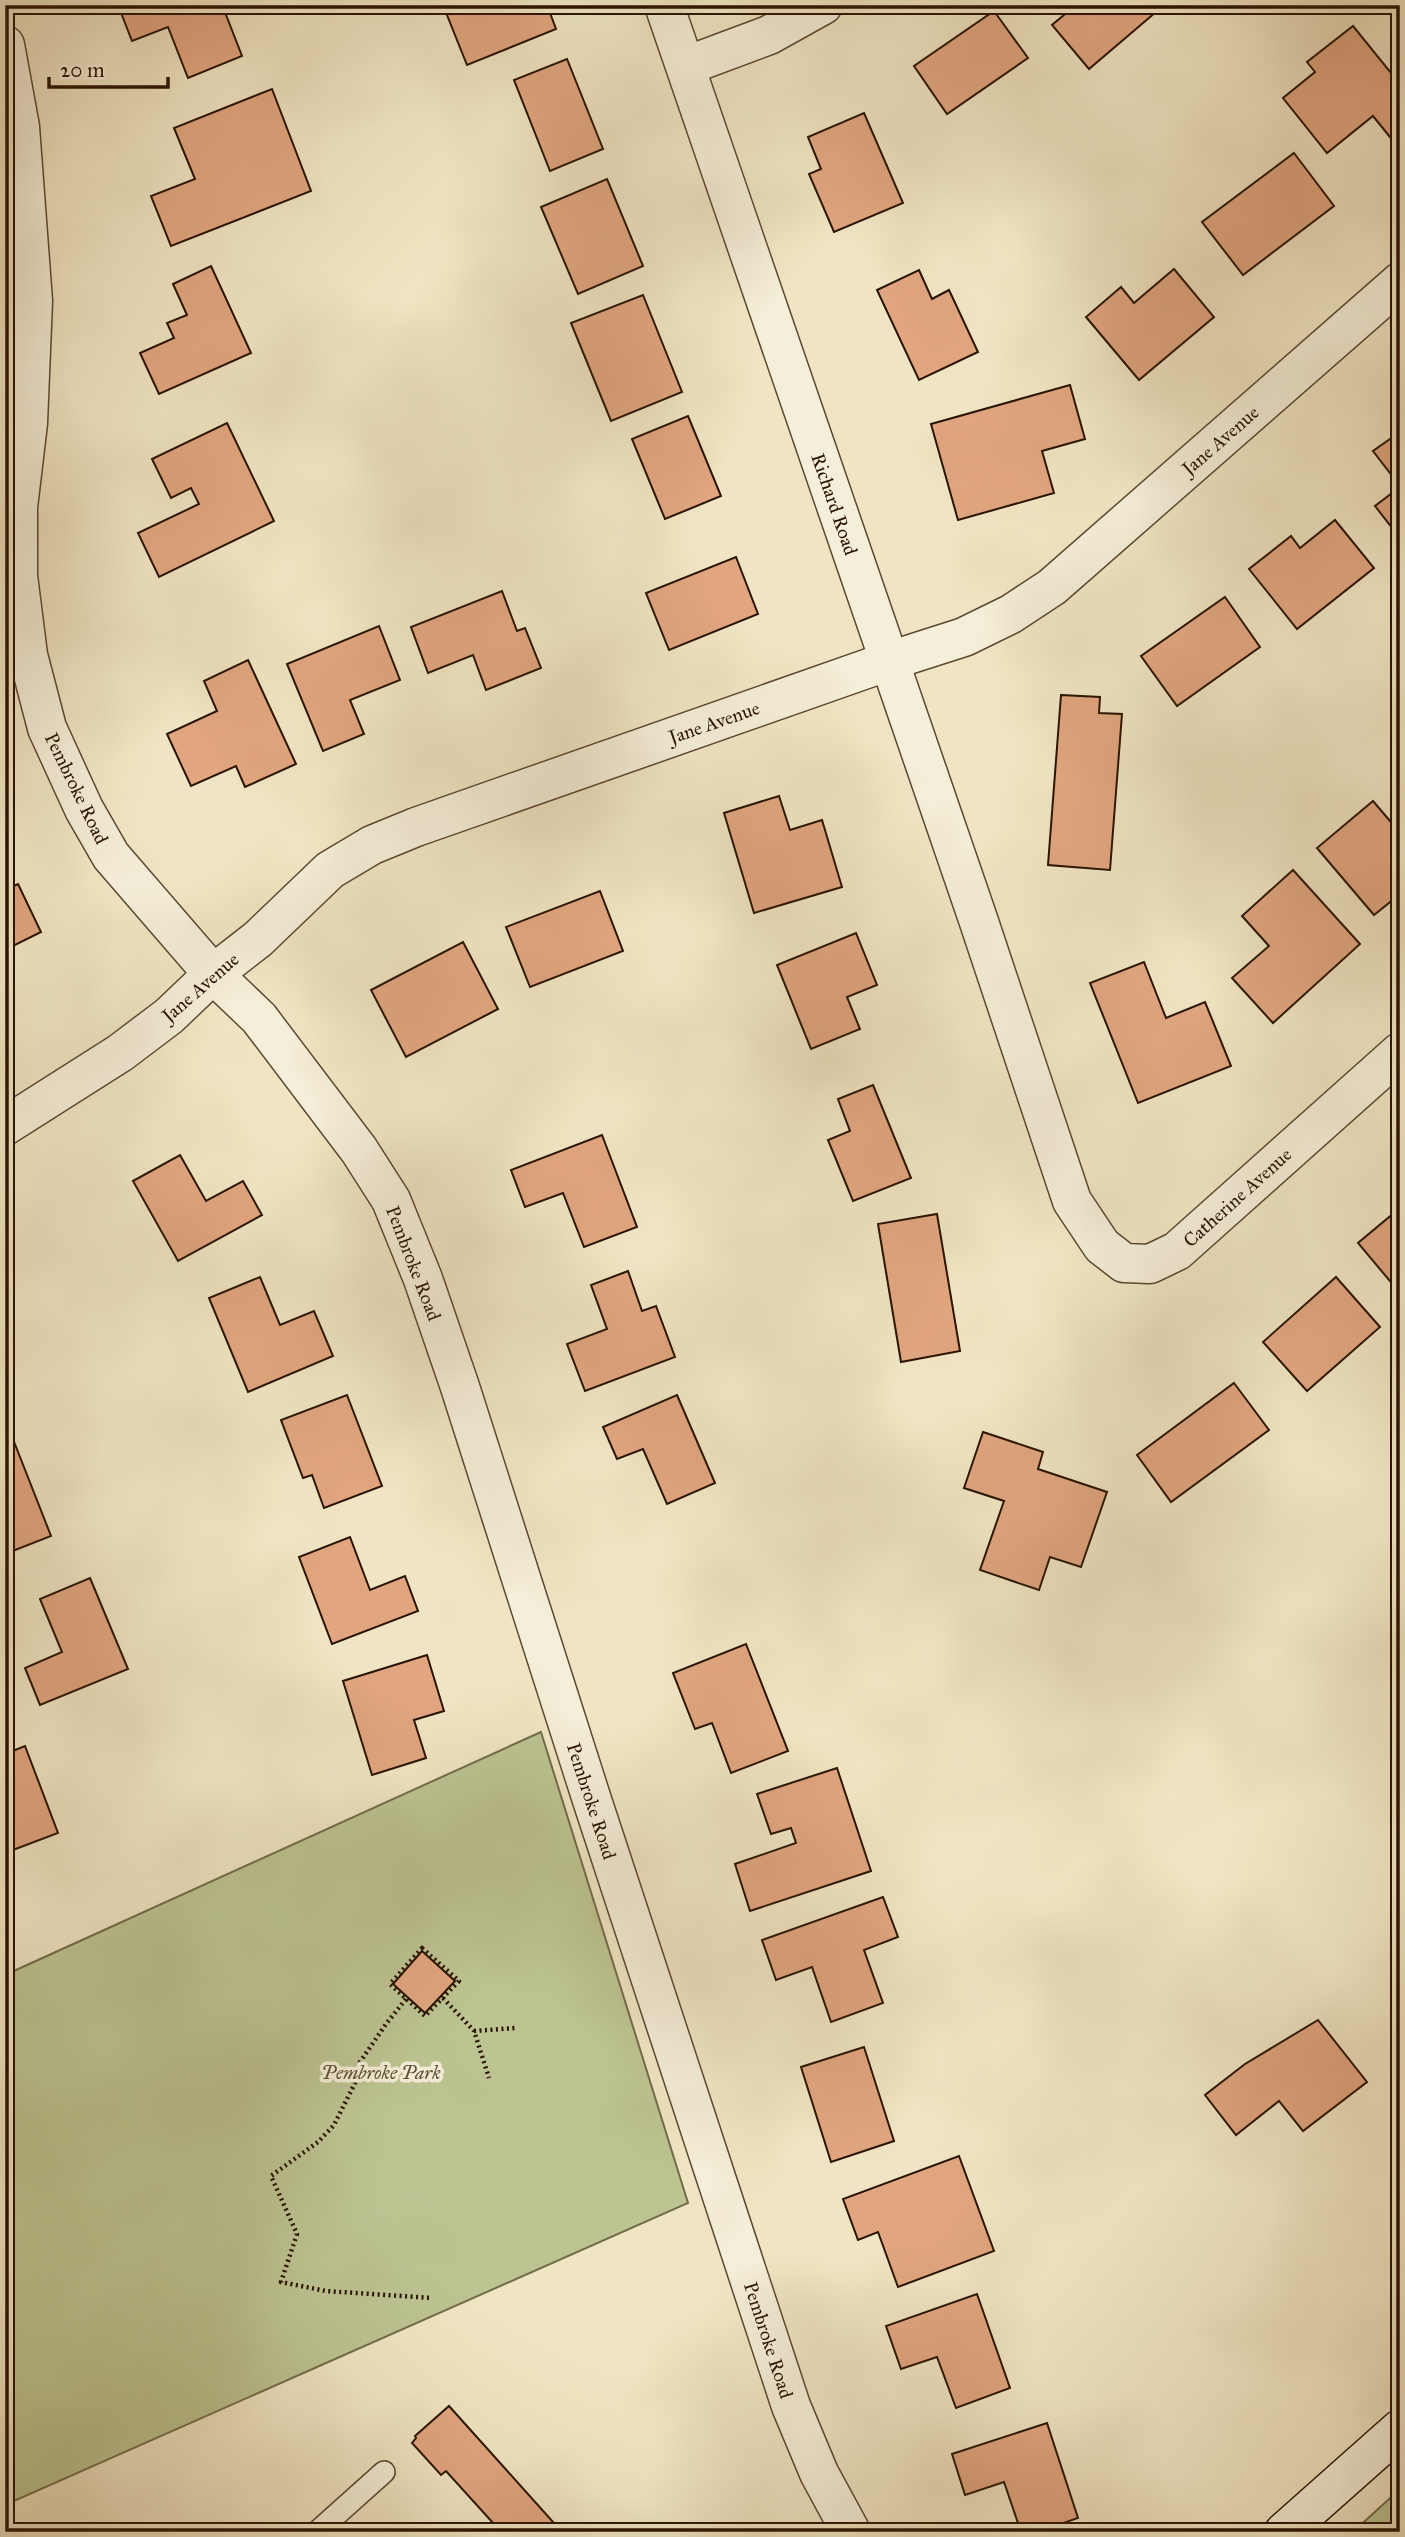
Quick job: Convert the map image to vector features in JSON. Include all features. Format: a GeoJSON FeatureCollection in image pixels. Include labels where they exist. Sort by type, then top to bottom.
{"type":"FeatureCollection","features":[{"type":"Feature","properties":{"kind":"street","name":"Richard Road"},"geometry":{"type":"LineString","coordinates":[[664,5],[1006,1003]]}},
{"type":"Feature","properties":{"kind":"street"},"geometry":{"type":"LineString","coordinates":[[686,66],[769,35],[823,5]]}},
{"type":"Feature","properties":{"kind":"street","name":"Pembroke Road"},"geometry":{"type":"LineString","coordinates":[[5,45],[20,127],[33,301],[29,423],[18,508],[18,576],[28,655],[47,728],[84,809],[111,856],[213,974],[259,1018],[359,1150],[391,1200],[423,1279],[460,1387],[791,2406],[819,2473],[851,2532]]}},
{"type":"Feature","properties":{"kind":"street","name":"Jane Avenue"},"geometry":{"type":"LineString","coordinates":[[5,1126],[55,1097],[169,1016],[213,974],[258,939],[330,870],[372,845],[416,827],[888,661],[964,637],[1011,614],[1052,587],[1400,282]]}},
{"type":"Feature","properties":{"kind":"street","name":"Catherine Avenue"},"geometry":{"type":"LineString","coordinates":[[1006,1003],[1072,1201],[1102,1246],[1124,1263],[1150,1264],[1177,1251],[1400,1052]]}},
{"type":"Feature","properties":{"kind":"street"},"geometry":{"type":"LineString","coordinates":[[1284,2532],[1400,2429]]}},
{"type":"Feature","properties":{"kind":"lane"},"geometry":{"type":"LineString","coordinates":[[317,2532],[384,2472]]}},
{"type":"Feature","properties":{"kind":"path"},"geometry":{"type":"LineString","coordinates":[[422,1948],[459,1981],[443,1998],[425,2015],[390,1984],[422,1948]]}},
{"type":"Feature","properties":{"kind":"path"},"geometry":{"type":"LineString","coordinates":[[443,1998],[474,2031],[489,2078]]}},
{"type":"Feature","properties":{"kind":"path"},"geometry":{"type":"LineString","coordinates":[[406,1999],[360,2062],[358,2077],[334,2125],[318,2142],[271,2176],[297,2234],[281,2282],[326,2291],[432,2298]]}},
{"type":"Feature","properties":{"kind":"path"},"geometry":{"type":"LineString","coordinates":[[474,2031],[514,2028]]}},
{"type":"Feature","properties":{"kind":"green space","name":"Pembroke Park"},"geometry":{"type":"Polygon","coordinates":[[[541,1732],[688,2203],[5,2505],[5,1975],[541,1732]]]}},
{"type":"Feature","properties":{"kind":"green space"},"geometry":{"type":"Polygon","coordinates":[[[1400,2489],[1400,2532],[1353,2532],[1400,2489]]]}},
{"type":"Feature","properties":{"kind":"building"},"geometry":{"type":"Polygon","coordinates":[[[118,5],[228,5],[223,7],[242,56],[188,78],[168,27],[132,41],[118,5]]]}},
{"type":"Feature","properties":{"kind":"building"},"geometry":{"type":"Polygon","coordinates":[[[443,5],[547,5],[556,29],[467,65],[443,5]]]}},
{"type":"Feature","properties":{"kind":"building"},"geometry":{"type":"Polygon","coordinates":[[[1076,5],[1163,6],[1089,69],[1052,25],[1076,5]]]}},
{"type":"Feature","properties":{"kind":"building"},"geometry":{"type":"Polygon","coordinates":[[[994,11],[1028,58],[947,114],[914,66],[994,11]]]}},
{"type":"Feature","properties":{"kind":"building"},"geometry":{"type":"Polygon","coordinates":[[[1353,26],[1400,84],[1398,147],[1373,116],[1327,153],[1283,98],[1315,72],[1307,62],[1353,26]]]}},
{"type":"Feature","properties":{"kind":"building"},"geometry":{"type":"Polygon","coordinates":[[[567,59],[603,149],[550,171],[514,80],[567,59]]]}},
{"type":"Feature","properties":{"kind":"building"},"geometry":{"type":"Polygon","coordinates":[[[272,89],[311,191],[171,246],[151,196],[195,179],[174,128],[272,89]]]}},
{"type":"Feature","properties":{"kind":"building"},"geometry":{"type":"Polygon","coordinates":[[[864,113],[903,203],[834,232],[809,174],[821,169],[808,137],[864,113]]]}},
{"type":"Feature","properties":{"kind":"building"},"geometry":{"type":"Polygon","coordinates":[[[1294,153],[1334,206],[1243,275],[1202,222],[1294,153]]]}},
{"type":"Feature","properties":{"kind":"building"},"geometry":{"type":"Polygon","coordinates":[[[607,179],[643,266],[578,294],[541,207],[607,179]]]}},
{"type":"Feature","properties":{"kind":"building"},"geometry":{"type":"Polygon","coordinates":[[[211,266],[251,353],[159,394],[140,353],[174,338],[167,323],[187,315],[173,284],[211,266]]]}},
{"type":"Feature","properties":{"kind":"building"},"geometry":{"type":"Polygon","coordinates":[[[1174,269],[1214,317],[1139,380],[1086,317],[1121,287],[1134,303],[1174,269]]]}},
{"type":"Feature","properties":{"kind":"building"},"geometry":{"type":"Polygon","coordinates":[[[919,270],[932,299],[949,290],[978,352],[919,380],[877,290],[919,270]]]}},
{"type":"Feature","properties":{"kind":"building"},"geometry":{"type":"Polygon","coordinates":[[[643,295],[682,392],[611,421],[571,323],[643,295]]]}},
{"type":"Feature","properties":{"kind":"building"},"geometry":{"type":"Polygon","coordinates":[[[1070,385],[1085,439],[1042,451],[1054,493],[958,520],[931,424],[1070,385]]]}},
{"type":"Feature","properties":{"kind":"building"},"geometry":{"type":"Polygon","coordinates":[[[688,416],[721,496],[665,519],[632,439],[688,416]]]}},
{"type":"Feature","properties":{"kind":"building"},"geometry":{"type":"Polygon","coordinates":[[[227,423],[274,521],[159,577],[138,533],[199,504],[191,488],[171,498],[152,459],[227,423]]]}},
{"type":"Feature","properties":{"kind":"building"},"geometry":{"type":"Polygon","coordinates":[[[1400,432],[1400,486],[1373,451],[1400,432]]]}},
{"type":"Feature","properties":{"kind":"building"},"geometry":{"type":"Polygon","coordinates":[[[1400,487],[1400,538],[1375,506],[1400,487]]]}},
{"type":"Feature","properties":{"kind":"building"},"geometry":{"type":"Polygon","coordinates":[[[1335,520],[1374,568],[1297,629],[1249,569],[1291,536],[1300,548],[1335,520]]]}},
{"type":"Feature","properties":{"kind":"building"},"geometry":{"type":"Polygon","coordinates":[[[736,557],[758,614],[669,650],[646,593],[736,557]]]}},
{"type":"Feature","properties":{"kind":"building"},"geometry":{"type":"Polygon","coordinates":[[[502,591],[517,631],[525,628],[541,668],[486,690],[473,655],[428,673],[411,627],[502,591]]]}},
{"type":"Feature","properties":{"kind":"building"},"geometry":{"type":"Polygon","coordinates":[[[1225,597],[1260,647],[1177,706],[1141,656],[1225,597]]]}},
{"type":"Feature","properties":{"kind":"building"},"geometry":{"type":"Polygon","coordinates":[[[379,626],[400,680],[350,700],[364,734],[323,751],[287,664],[379,626]]]}},
{"type":"Feature","properties":{"kind":"building"},"geometry":{"type":"Polygon","coordinates":[[[248,660],[296,764],[245,787],[236,766],[191,786],[167,734],[217,711],[204,681],[248,660]]]}},
{"type":"Feature","properties":{"kind":"building"},"geometry":{"type":"Polygon","coordinates":[[[1061,695],[1100,697],[1099,713],[1122,714],[1110,870],[1048,865],[1061,695]]]}},
{"type":"Feature","properties":{"kind":"building"},"geometry":{"type":"Polygon","coordinates":[[[779,796],[790,830],[822,820],[842,887],[754,913],[724,813],[779,796]]]}},
{"type":"Feature","properties":{"kind":"building"},"geometry":{"type":"Polygon","coordinates":[[[1373,801],[1390,821],[1400,813],[1400,894],[1374,915],[1317,848],[1373,801]]]}},
{"type":"Feature","properties":{"kind":"building"},"geometry":{"type":"Polygon","coordinates":[[[1293,870],[1360,944],[1273,1023],[1232,978],[1269,946],[1242,916],[1293,870]]]}},
{"type":"Feature","properties":{"kind":"building"},"geometry":{"type":"Polygon","coordinates":[[[18,884],[41,932],[5,950],[5,890],[18,884]]]}},
{"type":"Feature","properties":{"kind":"building"},"geometry":{"type":"Polygon","coordinates":[[[600,891],[623,951],[530,987],[506,927],[600,891]]]}},
{"type":"Feature","properties":{"kind":"building"},"geometry":{"type":"Polygon","coordinates":[[[856,933],[877,985],[847,997],[860,1029],[811,1049],[777,965],[856,933]]]}},
{"type":"Feature","properties":{"kind":"building"},"geometry":{"type":"Polygon","coordinates":[[[463,942],[498,1009],[406,1057],[371,990],[463,942]]]}},
{"type":"Feature","properties":{"kind":"building"},"geometry":{"type":"Polygon","coordinates":[[[1144,962],[1166,1018],[1205,1002],[1231,1066],[1138,1103],[1090,983],[1144,962]]]}},
{"type":"Feature","properties":{"kind":"building"},"geometry":{"type":"Polygon","coordinates":[[[873,1085],[911,1178],[853,1201],[828,1140],[850,1131],[838,1099],[873,1085]]]}},
{"type":"Feature","properties":{"kind":"building"},"geometry":{"type":"Polygon","coordinates":[[[602,1135],[637,1227],[584,1247],[563,1193],[525,1207],[511,1170],[602,1135]]]}},
{"type":"Feature","properties":{"kind":"building"},"geometry":{"type":"Polygon","coordinates":[[[180,1155],[206,1201],[243,1181],[262,1215],[178,1261],[133,1181],[180,1155]]]}},
{"type":"Feature","properties":{"kind":"building"},"geometry":{"type":"Polygon","coordinates":[[[1400,1208],[1400,1293],[1358,1243],[1400,1208]]]}},
{"type":"Feature","properties":{"kind":"building"},"geometry":{"type":"Polygon","coordinates":[[[937,1214],[960,1351],[901,1362],[878,1224],[937,1214]]]}},
{"type":"Feature","properties":{"kind":"building"},"geometry":{"type":"Polygon","coordinates":[[[628,1271],[642,1311],[656,1306],[675,1357],[585,1391],[567,1344],[607,1329],[591,1285],[628,1271]]]}},
{"type":"Feature","properties":{"kind":"building"},"geometry":{"type":"Polygon","coordinates":[[[260,1277],[280,1325],[314,1311],[333,1356],[248,1392],[209,1298],[260,1277]]]}},
{"type":"Feature","properties":{"kind":"building"},"geometry":{"type":"Polygon","coordinates":[[[1336,1277],[1380,1327],[1307,1391],[1263,1342],[1336,1277]]]}},
{"type":"Feature","properties":{"kind":"building"},"geometry":{"type":"Polygon","coordinates":[[[1234,1383],[1269,1430],[1171,1502],[1137,1455],[1234,1383]]]}},
{"type":"Feature","properties":{"kind":"building"},"geometry":{"type":"Polygon","coordinates":[[[347,1395],[382,1486],[324,1508],[312,1475],[303,1478],[281,1420],[347,1395]]]}},
{"type":"Feature","properties":{"kind":"building"},"geometry":{"type":"Polygon","coordinates":[[[677,1395],[715,1483],[667,1504],[643,1449],[617,1459],[603,1427],[677,1395]]]}},
{"type":"Feature","properties":{"kind":"building"},"geometry":{"type":"Polygon","coordinates":[[[983,1432],[1043,1452],[1038,1469],[1107,1492],[1081,1567],[1050,1557],[1039,1590],[980,1570],[1004,1501],[964,1488],[983,1432]]]}},
{"type":"Feature","properties":{"kind":"building"},"geometry":{"type":"Polygon","coordinates":[[[11,1434],[51,1536],[5,1554],[5,1437],[11,1434]]]}},
{"type":"Feature","properties":{"kind":"building"},"geometry":{"type":"Polygon","coordinates":[[[350,1537],[370,1590],[405,1576],[418,1611],[332,1644],[299,1557],[350,1537]]]}},
{"type":"Feature","properties":{"kind":"building"},"geometry":{"type":"Polygon","coordinates":[[[90,1578],[128,1669],[40,1705],[25,1668],[62,1652],[40,1599],[90,1578]]]}},
{"type":"Feature","properties":{"kind":"building"},"geometry":{"type":"Polygon","coordinates":[[[746,1644],[788,1751],[731,1773],[712,1723],[695,1729],[673,1673],[746,1644]]]}},
{"type":"Feature","properties":{"kind":"building"},"geometry":{"type":"Polygon","coordinates":[[[427,1655],[444,1711],[414,1720],[426,1758],[372,1775],[343,1681],[427,1655]]]}},
{"type":"Feature","properties":{"kind":"building"},"geometry":{"type":"Polygon","coordinates":[[[25,1746],[58,1833],[5,1853],[5,1754],[25,1746]]]}},
{"type":"Feature","properties":{"kind":"building"},"geometry":{"type":"Polygon","coordinates":[[[837,1768],[871,1871],[750,1911],[735,1864],[796,1843],[791,1828],[771,1834],[757,1794],[837,1768]]]}},
{"type":"Feature","properties":{"kind":"building"},"geometry":{"type":"Polygon","coordinates":[[[883,1897],[898,1937],[864,1950],[883,2003],[831,2022],[812,1967],[776,1980],[762,1940],[883,1897]]]}},
{"type":"Feature","properties":{"kind":"building"},"geometry":{"type":"Polygon","coordinates":[[[422,1951],[455,1981],[425,2013],[393,1984],[422,1951]]]}},
{"type":"Feature","properties":{"kind":"building"},"geometry":{"type":"Polygon","coordinates":[[[1318,2020],[1367,2082],[1303,2131],[1279,2101],[1236,2135],[1205,2095],[1245,2064],[1318,2020]]]}},
{"type":"Feature","properties":{"kind":"building"},"geometry":{"type":"Polygon","coordinates":[[[864,2047],[894,2141],[831,2162],[801,2067],[864,2047]]]}},
{"type":"Feature","properties":{"kind":"building"},"geometry":{"type":"Polygon","coordinates":[[[959,2156],[994,2251],[898,2287],[878,2232],[858,2240],[843,2199],[959,2156]]]}},
{"type":"Feature","properties":{"kind":"building"},"geometry":{"type":"Polygon","coordinates":[[[977,2294],[1010,2388],[956,2408],[937,2357],[901,2369],[886,2326],[977,2294]]]}},
{"type":"Feature","properties":{"kind":"building"},"geometry":{"type":"Polygon","coordinates":[[[449,2406],[562,2532],[486,2532],[494,2524],[446,2471],[441,2475],[412,2443],[415,2436],[449,2406]]]}},
{"type":"Feature","properties":{"kind":"building"},"geometry":{"type":"Polygon","coordinates":[[[1047,2423],[1078,2518],[1038,2532],[1021,2532],[1004,2482],[965,2495],[952,2454],[1047,2423]]]}}]}
